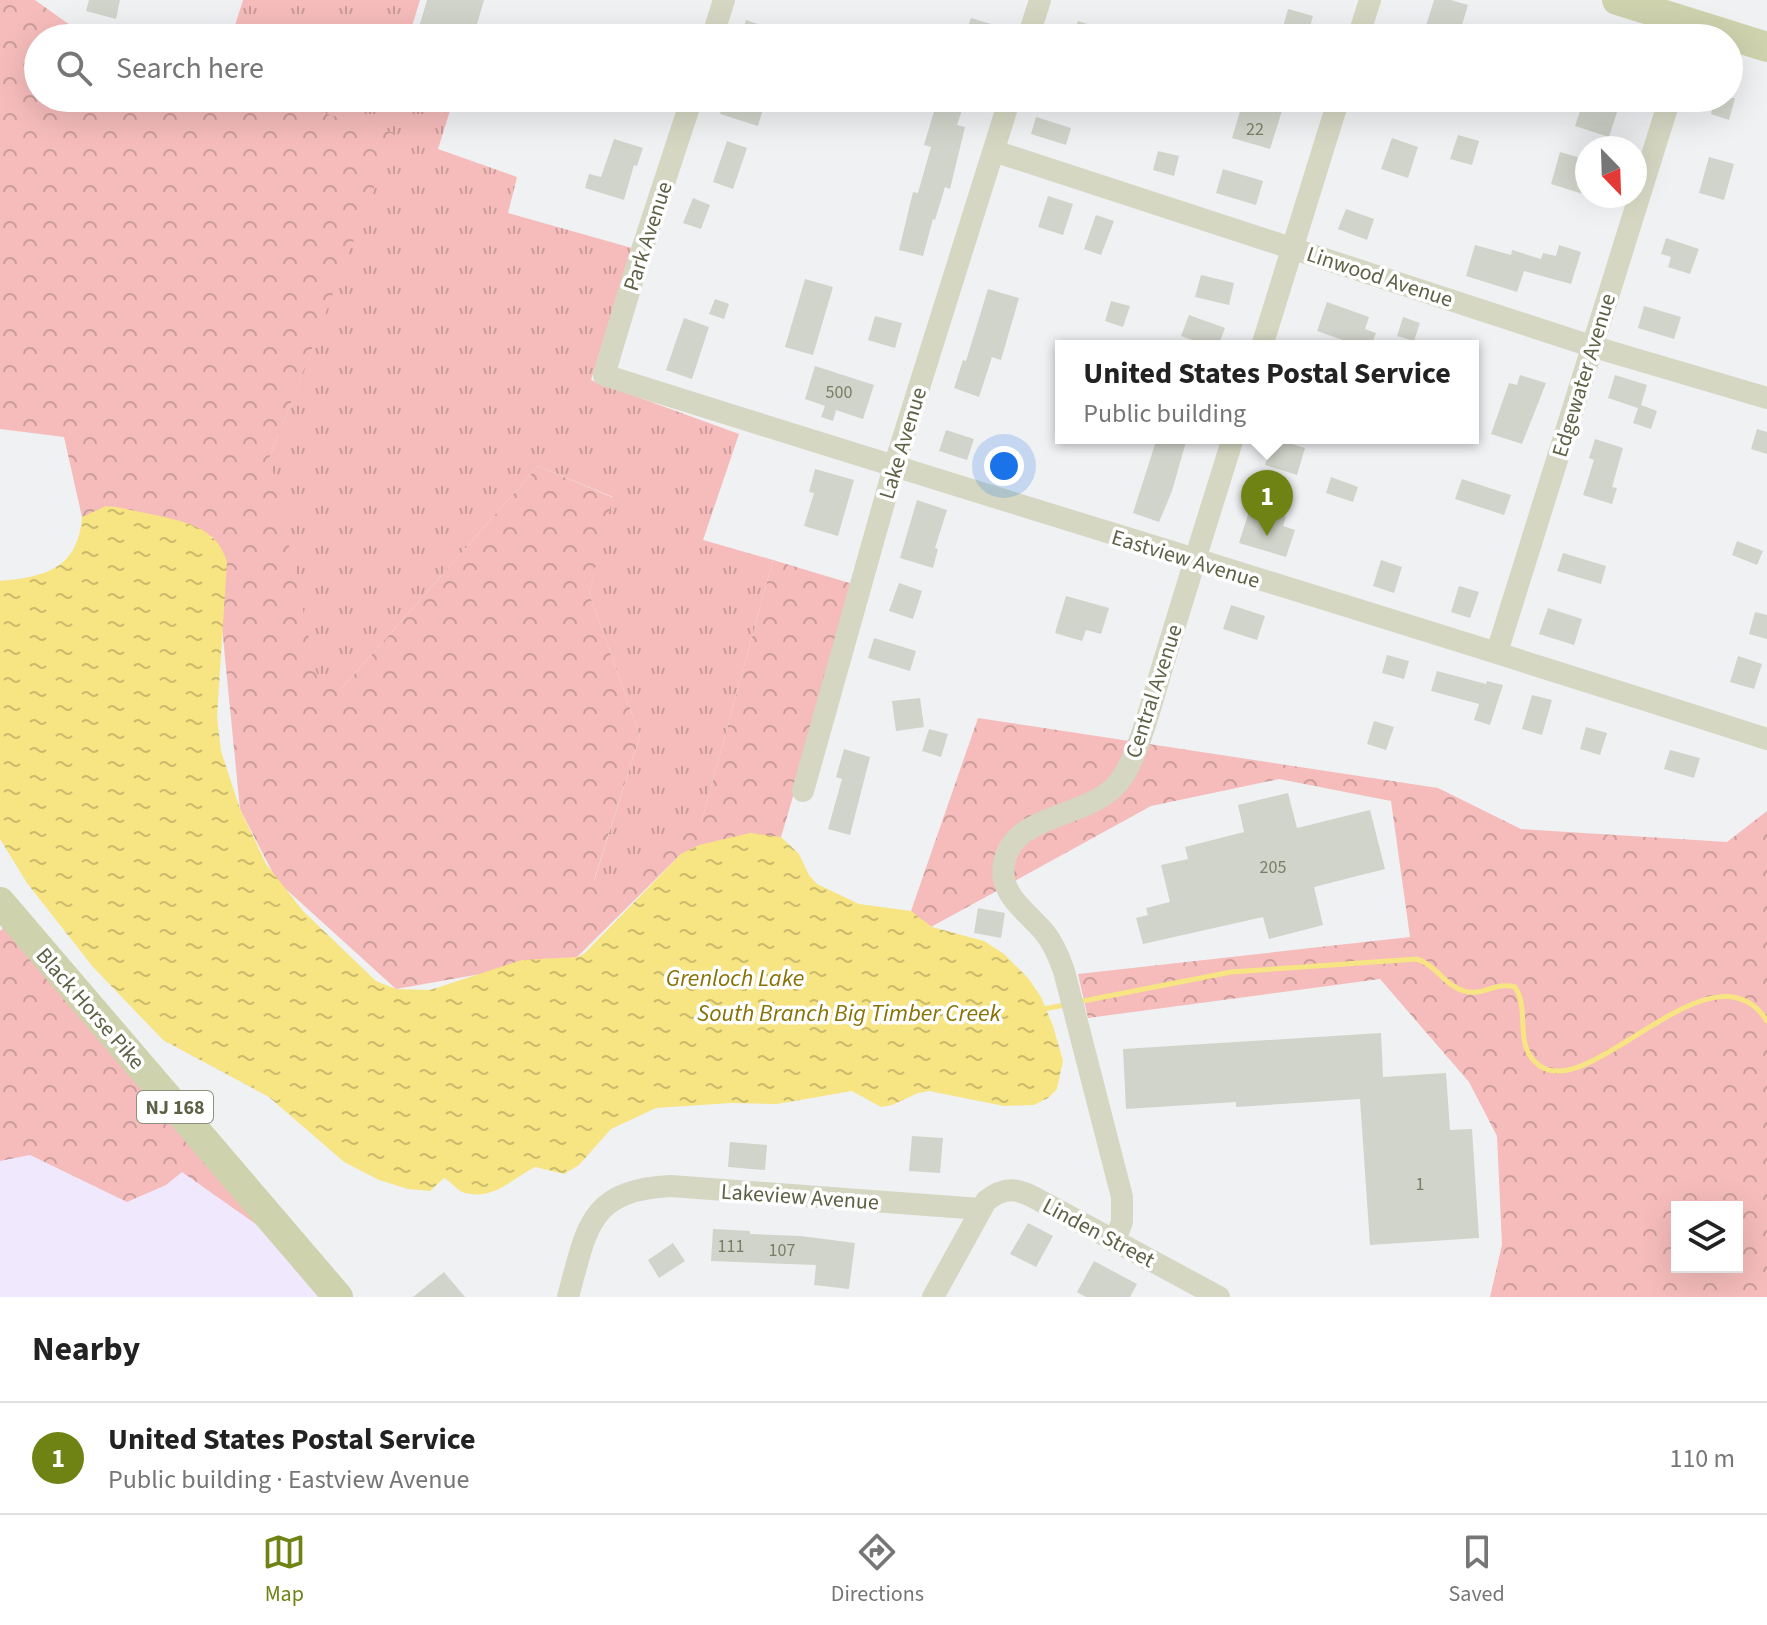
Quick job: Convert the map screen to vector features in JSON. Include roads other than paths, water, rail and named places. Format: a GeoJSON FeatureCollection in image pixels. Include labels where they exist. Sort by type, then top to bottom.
{"type":"FeatureCollection","features":[{"type":"Feature","properties":{"kind":"main road"},"geometry":{"type":"LineString","coordinates":[[1617,0],[1675,24]]}},
{"type":"Feature","properties":{"kind":"main road"},"geometry":{"type":"LineString","coordinates":[[1743,42],[1767,47]]}},
{"type":"Feature","properties":{"kind":"main road","name":"Black Horse Pike"},"geometry":{"type":"LineString","coordinates":[[4,917],[338,1297]]}},
{"type":"Feature","properties":{"kind":"street"},"geometry":{"type":"LineString","coordinates":[[716,24],[724,0]]}},
{"type":"Feature","properties":{"kind":"street"},"geometry":{"type":"LineString","coordinates":[[1032,24],[1040,0]]}},
{"type":"Feature","properties":{"kind":"street"},"geometry":{"type":"LineString","coordinates":[[1362,24],[1370,0]]}},
{"type":"Feature","properties":{"kind":"street","name":"Park Avenue"},"geometry":{"type":"LineString","coordinates":[[604,375],[687,112]]}},
{"type":"Feature","properties":{"kind":"street","name":"Lake Avenue"},"geometry":{"type":"LineString","coordinates":[[803,791],[894,467],[1006,112]]}},
{"type":"Feature","properties":{"kind":"street"},"geometry":{"type":"LineString","coordinates":[[1264,340],[1335,112]]}},
{"type":"Feature","properties":{"kind":"street","name":"Edgewater Avenue"},"geometry":{"type":"LineString","coordinates":[[1497,652],[1666,112]]}},
{"type":"Feature","properties":{"kind":"street","name":"Linwood Avenue"},"geometry":{"type":"LineString","coordinates":[[994,151],[1591,346],[1767,398]]}},
{"type":"Feature","properties":{"kind":"street","name":"Eastview Avenue"},"geometry":{"type":"LineString","coordinates":[[604,375],[1767,739]]}},
{"type":"Feature","properties":{"kind":"street","name":"Central Avenue"},"geometry":{"type":"LineString","coordinates":[[1115,1240],[1122,1222],[1122,1197],[1059,958],[1050,940],[1014,902],[1003,867],[1006,855],[1033,826],[1101,799],[1123,777],[1157,682],[1231,444]]}},
{"type":"Feature","properties":{"kind":"street","name":"Lakeview Avenue"},"geometry":{"type":"LineString","coordinates":[[568,1297],[594,1220],[601,1209],[620,1194],[637,1188],[671,1186],[980,1209]]}},
{"type":"Feature","properties":{"kind":"street","name":"Linden Street"},"geometry":{"type":"LineString","coordinates":[[980,1209],[1001,1190],[1018,1190],[1219,1297]]}},
{"type":"Feature","properties":{"kind":"street"},"geometry":{"type":"LineString","coordinates":[[933,1297],[980,1209]]}},
{"type":"Feature","properties":{"kind":"water","name":"Grenloch Lake"},"geometry":{"type":"Polygon","coordinates":[[[106,506],[174,519],[197,527],[215,540],[222,550],[227,562],[217,717],[221,751],[240,809],[266,864],[303,911],[376,981],[396,989],[430,990],[522,960],[578,957],[681,854],[699,845],[750,833],[781,837],[799,854],[817,884],[859,904],[911,911],[932,927],[984,941],[1004,954],[1028,978],[1041,997],[1053,1026],[1063,1061],[1057,1089],[1034,1105],[1004,1106],[929,1091],[881,1107],[852,1091],[777,1104],[731,1103],[656,1108],[611,1129],[579,1165],[564,1174],[535,1167],[485,1194],[462,1192],[444,1178],[430,1191],[408,1189],[379,1180],[344,1162],[269,1097],[163,1040],[93,967],[27,883],[0,839],[0,581],[31,577],[56,567],[74,548],[82,517],[106,506]]]}},
{"type":"Feature","properties":{"kind":"waterway","name":"South Branch Big Timber Creek"},"geometry":{"type":"LineString","coordinates":[[1078,1002],[1231,972],[1417,959],[1464,991],[1515,987],[1522,1007],[1524,1039],[1532,1058],[1540,1066],[1562,1071],[1590,1062],[1685,1007],[1716,997],[1744,1000],[1767,1021]]}},
{"type":"Feature","properties":{"kind":"waterway","name":"South Branch Big Timber Creek"},"geometry":{"type":"LineString","coordinates":[[1043,1009],[1065,1005]]}},
{"type":"Feature","properties":{"kind":"place","name":"United States Postal Service"},"geometry":{"type":"Point","coordinates":[1267,536]}}]}
